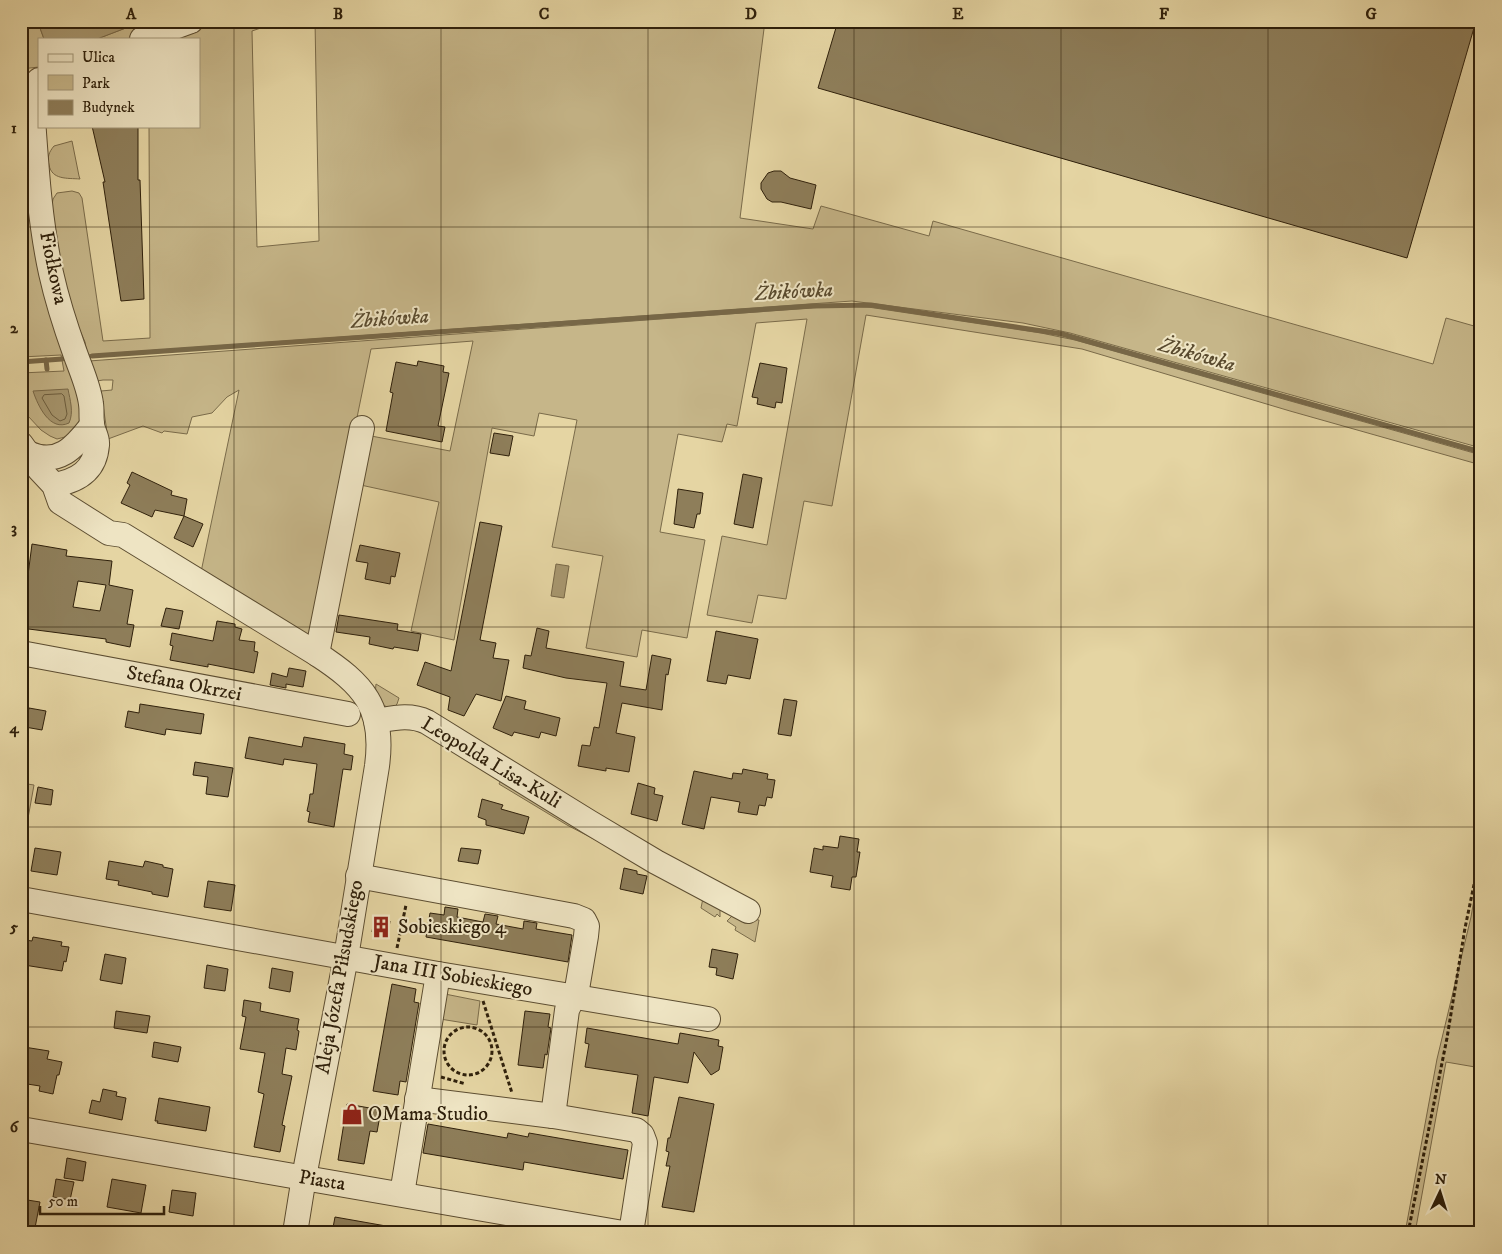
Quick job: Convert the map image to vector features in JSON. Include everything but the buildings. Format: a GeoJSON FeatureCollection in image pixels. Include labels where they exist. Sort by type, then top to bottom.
{"type":"FeatureCollection","features":[{"type":"Feature","properties":{"kind":"street"},"geometry":{"type":"LineString","coordinates":[[145,38],[191,21]]}},
{"type":"Feature","properties":{"kind":"street","name":"Fiołkowa"},"geometry":{"type":"LineString","coordinates":[[31,81],[41,202],[51,274],[88,391],[92,425],[98,442],[96,451],[82,475],[71,481],[54,484]]}},
{"type":"Feature","properties":{"kind":"street"},"geometry":{"type":"LineString","coordinates":[[24,448],[45,458],[62,455],[79,442],[92,425]]}},
{"type":"Feature","properties":{"kind":"street"},"geometry":{"type":"LineString","coordinates":[[317,654],[362,428]]}},
{"type":"Feature","properties":{"kind":"street"},"geometry":{"type":"LineString","coordinates":[[24,448],[39,469],[54,484],[60,502],[109,533],[123,535],[317,654],[343,672],[366,695],[376,721]]}},
{"type":"Feature","properties":{"kind":"street","name":"Stefana Okrzei"},"geometry":{"type":"LineString","coordinates":[[21,653],[348,714]]}},
{"type":"Feature","properties":{"kind":"street","name":"Leopolda Lisa-Kuli"},"geometry":{"type":"LineString","coordinates":[[376,721],[408,717],[427,722],[656,862],[748,911]]}},
{"type":"Feature","properties":{"kind":"street","name":"Aleja Józefa Piłsudskiego"},"geometry":{"type":"LineString","coordinates":[[295,1233],[346,957],[380,748],[376,721]]}},
{"type":"Feature","properties":{"kind":"street"},"geometry":{"type":"LineString","coordinates":[[358,876],[574,916],[584,920],[587,926],[586,936],[577,989],[567,1010],[553,1116]]}},
{"type":"Feature","properties":{"kind":"street","name":"Jana III Sobieskiego"},"geometry":{"type":"LineString","coordinates":[[21,899],[438,974],[708,1019]]}},
{"type":"Feature","properties":{"kind":"street"},"geometry":{"type":"LineString","coordinates":[[402,1194],[438,974]]}},
{"type":"Feature","properties":{"kind":"street"},"geometry":{"type":"LineString","coordinates":[[417,1100],[553,1116],[629,1129],[642,1135],[645,1144],[631,1233]]}},
{"type":"Feature","properties":{"kind":"street","name":"Piasta"},"geometry":{"type":"LineString","coordinates":[[21,1129],[623,1233]]}},
{"type":"Feature","properties":{"kind":"path"},"geometry":{"type":"LineString","coordinates":[[1408,1233],[1481,851]]}},
{"type":"Feature","properties":{"kind":"path"},"geometry":{"type":"LineString","coordinates":[[394,966],[409,885]]}},
{"type":"Feature","properties":{"kind":"path"},"geometry":{"type":"LineString","coordinates":[[482,981],[481,996],[513,1095]]}},
{"type":"Feature","properties":{"kind":"path"},"geometry":{"type":"LineString","coordinates":[[464,1025],[480,1029],[489,1037],[492,1046],[492,1058],[487,1066],[474,1074],[463,1075],[449,1066],[444,1049],[449,1036],[464,1025]]}},
{"type":"Feature","properties":{"kind":"path"},"geometry":{"type":"LineString","coordinates":[[492,1046],[497,1044]]}},
{"type":"Feature","properties":{"kind":"path"},"geometry":{"type":"LineString","coordinates":[[461,1082],[463,1075]]}},
{"type":"Feature","properties":{"kind":"green space"},"geometry":{"type":"Polygon","coordinates":[[[21,21],[59,21],[40,28],[44,38],[38,38],[38,67],[21,69],[21,21]]]}},
{"type":"Feature","properties":{"kind":"green space"},"geometry":{"type":"Polygon","coordinates":[[[144,21],[172,21],[130,38],[100,38],[144,21]]]}},
{"type":"Feature","properties":{"kind":"green space"},"geometry":{"type":"Polygon","coordinates":[[[219,21],[243,21],[244,23],[250,21],[281,21],[252,31],[257,247],[319,241],[315,21],[765,21],[740,218],[813,229],[821,206],[929,236],[933,221],[1433,364],[1446,318],[1481,328],[1481,448],[1070,333],[1023,323],[852,301],[87,355],[85,342],[67,301],[50,217],[53,199],[57,193],[72,191],[79,193],[82,198],[103,341],[150,338],[149,128],[200,128],[200,38],[175,38],[219,21]]]}},
{"type":"Feature","properties":{"kind":"green space"},"geometry":{"type":"Polygon","coordinates":[[[21,95],[80,398],[79,421],[69,442],[65,437],[57,439],[41,430],[28,416],[21,404],[21,373],[64,371],[61,355],[21,357],[21,95]]]}},
{"type":"Feature","properties":{"kind":"green space"},"geometry":{"type":"Polygon","coordinates":[[[72,141],[80,179],[57,176],[49,165],[49,155],[54,146],[72,141]]]}},
{"type":"Feature","properties":{"kind":"green space"},"geometry":{"type":"Polygon","coordinates":[[[837,306],[868,307],[1041,333],[1075,340],[1481,455],[1481,465],[1082,349],[866,315],[832,506],[804,501],[786,599],[758,595],[752,623],[707,615],[722,536],[767,545],[807,319],[756,323],[737,426],[727,424],[722,442],[678,434],[660,532],[705,540],[687,638],[642,630],[637,657],[586,648],[603,556],[552,547],[577,420],[539,413],[534,436],[492,428],[454,640],[411,631],[439,502],[356,484],[366,435],[450,451],[473,341],[371,349],[312,638],[201,572],[239,390],[227,397],[212,413],[192,417],[187,434],[164,431],[162,433],[143,426],[108,439],[101,391],[112,390],[113,380],[97,381],[89,361],[837,306]]]}},
{"type":"Feature","properties":{"kind":"green space"},"geometry":{"type":"Polygon","coordinates":[[[376,684],[399,698],[393,708],[381,703],[377,696],[376,684]]]}},
{"type":"Feature","properties":{"kind":"green space"},"geometry":{"type":"Polygon","coordinates":[[[503,776],[611,848],[567,825],[499,784],[503,776]]]}},
{"type":"Feature","properties":{"kind":"green space"},"geometry":{"type":"Polygon","coordinates":[[[21,783],[34,785],[21,857],[21,783]]]}},
{"type":"Feature","properties":{"kind":"green space"},"geometry":{"type":"Polygon","coordinates":[[[1481,858],[1481,1068],[1446,1062],[1415,1233],[1405,1233],[1437,1059],[1471,917],[1481,858]]]}},
{"type":"Feature","properties":{"kind":"green space"},"geometry":{"type":"Polygon","coordinates":[[[703,898],[720,907],[720,917],[717,914],[715,917],[701,908],[703,898]]]}},
{"type":"Feature","properties":{"kind":"green space"},"geometry":{"type":"Polygon","coordinates":[[[732,916],[759,920],[755,942],[735,930],[736,927],[727,921],[732,916]]]}},
{"type":"Feature","properties":{"kind":"green space"},"geometry":{"type":"Polygon","coordinates":[[[445,994],[480,1001],[477,1025],[440,1019],[445,994]]]}},
{"type":"Feature","properties":{"kind":"water"},"geometry":{"type":"Polygon","coordinates":[[[59,21],[144,21],[100,38],[44,38],[40,28],[59,21]]]}},
{"type":"Feature","properties":{"kind":"water"},"geometry":{"type":"Polygon","coordinates":[[[68,389],[71,406],[69,423],[56,424],[46,416],[38,404],[33,391],[68,389]]]}},
{"type":"Feature","properties":{"kind":"water"},"geometry":{"type":"Polygon","coordinates":[[[556,564],[569,566],[564,598],[551,596],[556,564]]]}},
{"type":"Feature","properties":{"kind":"waterway","name":"Żbikówka"},"geometry":{"type":"LineString","coordinates":[[92,356],[813,306],[871,305],[1062,334],[1481,452]]}},
{"type":"Feature","properties":{"kind":"waterway","name":"Żbikówka"},"geometry":{"type":"LineString","coordinates":[[21,362],[62,359]]}},
{"type":"Feature","properties":{"kind":"waterway"},"geometry":{"type":"LineString","coordinates":[[46,360],[47,369]]}},
{"type":"Feature","properties":{"kind":"place","name":"Sobieskiego 4"},"geometry":{"type":"Point","coordinates":[381,927]}},
{"type":"Feature","properties":{"kind":"place","name":"OMama Studio"},"geometry":{"type":"Point","coordinates":[352,1114]}}]}
